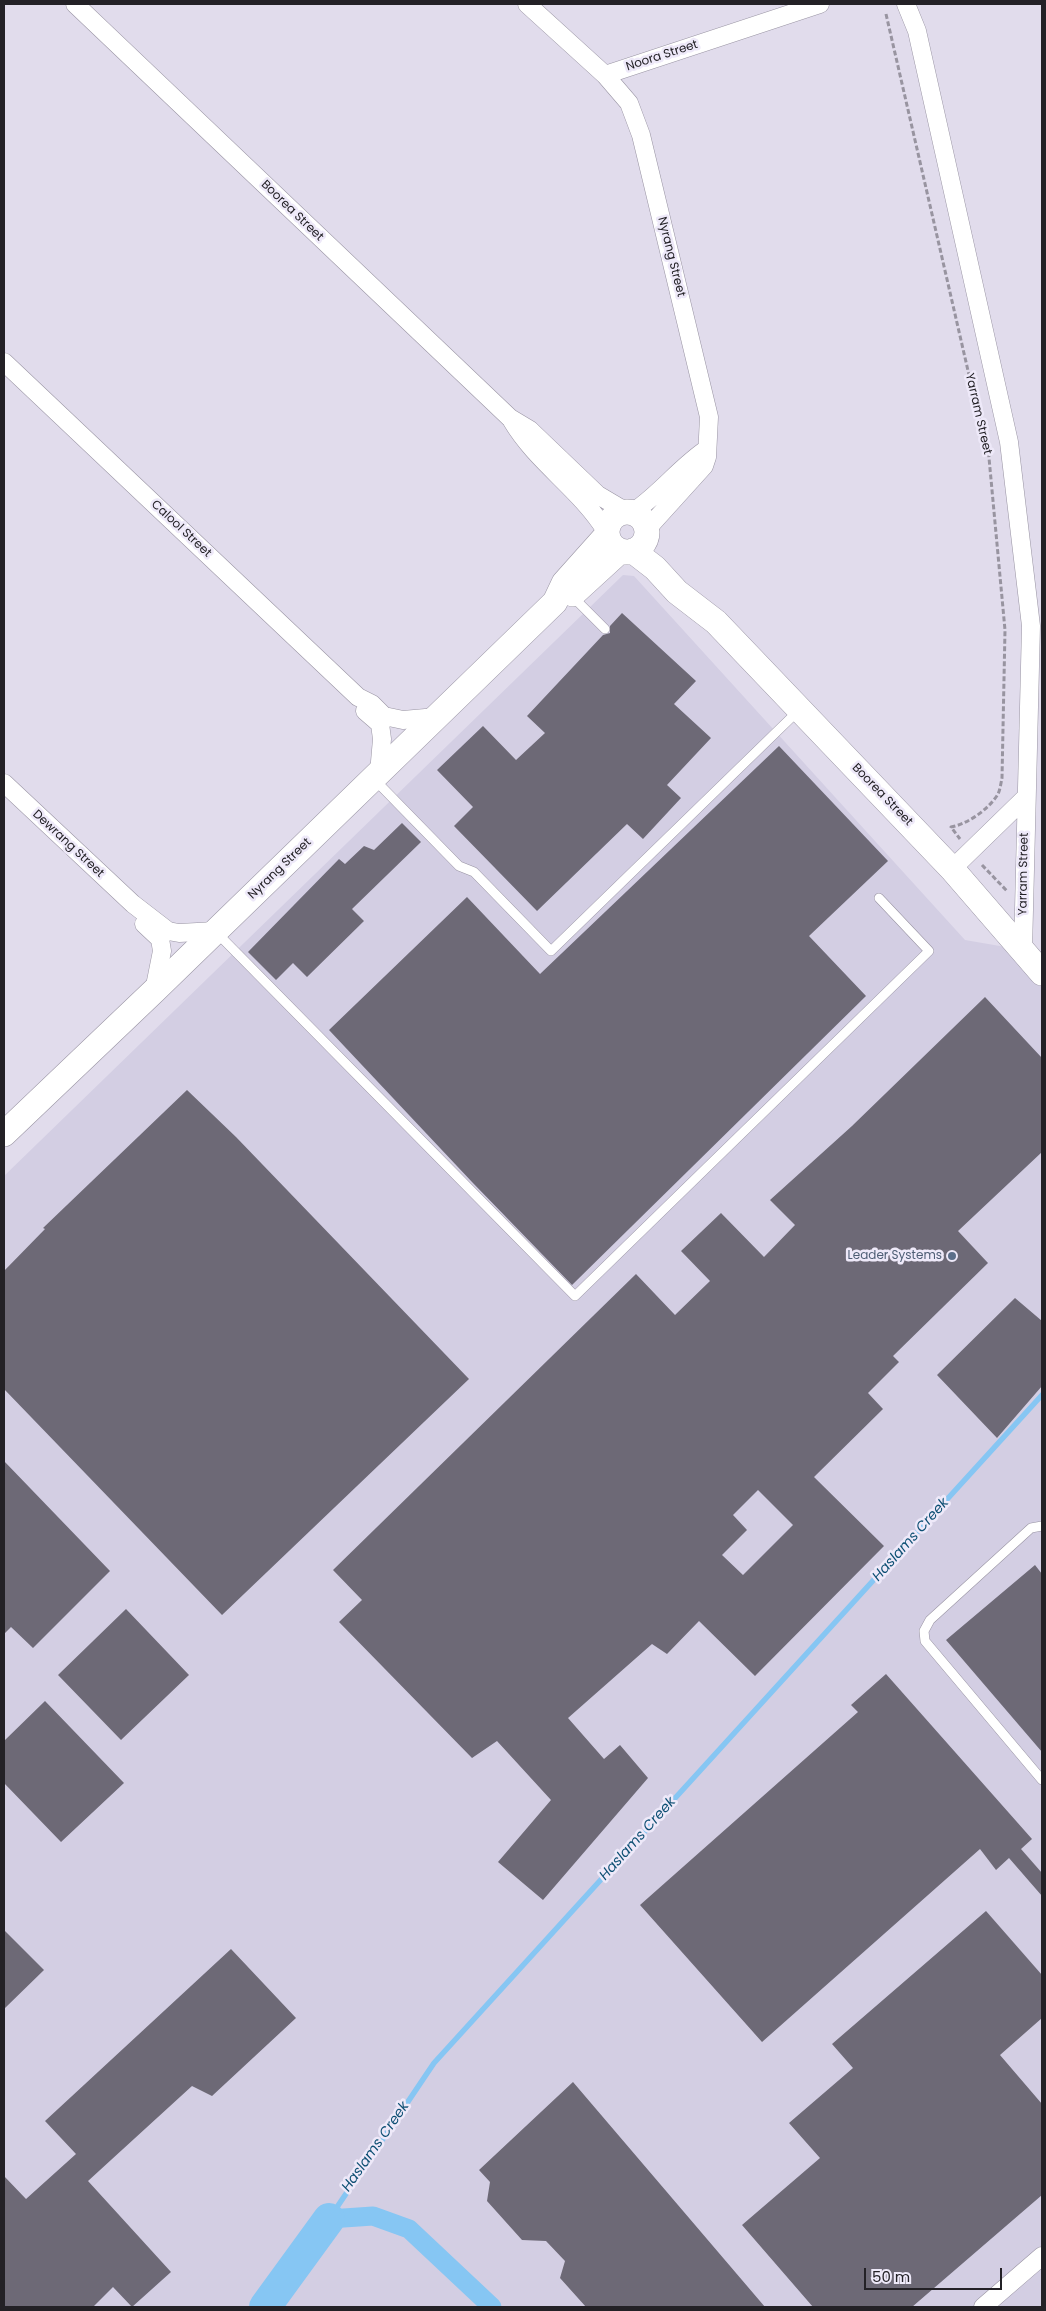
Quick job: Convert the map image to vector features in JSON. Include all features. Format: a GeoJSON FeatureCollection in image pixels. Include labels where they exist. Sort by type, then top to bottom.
{"type":"FeatureCollection","features":[{"type":"Feature","properties":{"kind":"street","name":"Boorea Street"},"geometry":{"type":"LineString","coordinates":[[74,4],[510,418],[530,430],[598,495],[655,568],[677,592],[716,622],[952,870],[1042,973]]}},
{"type":"Feature","properties":{"kind":"street"},"geometry":{"type":"LineString","coordinates":[[527,4],[605,75]]}},
{"type":"Feature","properties":{"kind":"street","name":"Noora Street"},"geometry":{"type":"LineString","coordinates":[[605,75],[820,4]]}},
{"type":"Feature","properties":{"kind":"street","name":"Yarram Street"},"geometry":{"type":"LineString","coordinates":[[906,4],[917,31],[1009,442],[1031,626],[1025,798],[1023,950]]}},
{"type":"Feature","properties":{"kind":"street","name":"Nyrang Street"},"geometry":{"type":"LineString","coordinates":[[4,1134],[377,776],[436,716],[563,599],[627,532],[660,490],[692,459],[707,449],[709,417],[641,135],[629,103],[605,75]]}},
{"type":"Feature","properties":{"kind":"street","name":"Calool Street"},"geometry":{"type":"LineString","coordinates":[[4,362],[358,697],[372,704],[384,716],[403,720],[436,716]]}},
{"type":"Feature","properties":{"kind":"street","name":"Boorea Street"},"geometry":{"type":"LineString","coordinates":[[510,418],[524,442],[593,509],[627,532]]}},
{"type":"Feature","properties":{"kind":"street","name":"Calool Street"},"geometry":{"type":"LineString","coordinates":[[358,697],[366,712],[380,724],[382,738],[377,776]]}},
{"type":"Feature","properties":{"kind":"street","name":"Dewrang Street"},"geometry":{"type":"LineString","coordinates":[[4,783],[132,904],[168,931],[179,934],[216,931]]}},
{"type":"Feature","properties":{"kind":"street"},"geometry":{"type":"LineString","coordinates":[[952,870],[1025,798]]}},
{"type":"Feature","properties":{"kind":"street","name":"Dewrang Street"},"geometry":{"type":"LineString","coordinates":[[132,904],[148,929],[160,939],[162,951],[154,991]]}},
{"type":"Feature","properties":{"kind":"street"},"geometry":{"type":"LineString","coordinates":[[983,2307],[1042,2256]]}},
{"type":"Feature","properties":{"kind":"lane"},"geometry":{"type":"LineString","coordinates":[[563,599],[605,629]]}},
{"type":"Feature","properties":{"kind":"lane"},"geometry":{"type":"LineString","coordinates":[[377,776],[458,866],[474,872],[551,950],[800,710]]}},
{"type":"Feature","properties":{"kind":"lane"},"geometry":{"type":"LineString","coordinates":[[216,931],[575,1296],[929,951],[879,898]]}},
{"type":"Feature","properties":{"kind":"lane"},"geometry":{"type":"LineString","coordinates":[[1042,1526],[1031,1528],[930,1620],[924,1631],[925,1642],[1042,1780]]}},
{"type":"Feature","properties":{"kind":"path","name":"Yarram Street"},"geometry":{"type":"LineString","coordinates":[[886,14],[969,375],[988,447],[1005,630],[1002,778],[998,793],[964,825],[951,827],[970,853]]}},
{"type":"Feature","properties":{"kind":"path"},"geometry":{"type":"LineString","coordinates":[[970,853],[1003,888],[1023,903]]}},
{"type":"Feature","properties":{"kind":"shaded area"},"geometry":{"type":"Polygon","coordinates":[[[623,575],[634,576],[965,940],[1023,950],[1042,973],[1042,2307],[4,2307],[4,1176],[623,575]]]}},
{"type":"Feature","properties":{"kind":"building"},"geometry":{"type":"Polygon","coordinates":[[[622,613],[696,681],[674,704],[711,738],[667,785],[681,798],[643,839],[627,824],[537,911],[454,826],[473,807],[437,770],[483,726],[516,760],[545,733],[527,716],[603,635],[610,633],[610,626],[622,613]]]}},
{"type":"Feature","properties":{"kind":"building"},"geometry":{"type":"Polygon","coordinates":[[[779,746],[888,861],[809,936],[866,996],[572,1285],[329,1030],[467,897],[540,974],[779,746]]]}},
{"type":"Feature","properties":{"kind":"building"},"geometry":{"type":"Polygon","coordinates":[[[402,823],[421,842],[352,909],[364,921],[307,977],[293,963],[276,980],[248,952],[339,859],[345,864],[364,846],[374,850],[402,823]]]}},
{"type":"Feature","properties":{"kind":"building"},"geometry":{"type":"Polygon","coordinates":[[[985,997],[1042,1058],[1042,1152],[958,1231],[988,1263],[893,1356],[899,1362],[868,1393],[883,1409],[814,1477],[884,1546],[755,1676],[699,1621],[667,1654],[652,1644],[568,1718],[604,1759],[620,1745],[648,1778],[543,1900],[498,1862],[551,1800],[497,1741],[472,1758],[339,1622],[362,1600],[333,1570],[636,1274],[675,1315],[710,1281],[681,1251],[721,1213],[764,1257],[795,1225],[770,1200],[852,1126],[985,997]],[[758,1490],[733,1515],[747,1530],[722,1555],[743,1575],[793,1525],[758,1490]]]}},
{"type":"Feature","properties":{"kind":"building"},"geometry":{"type":"Polygon","coordinates":[[[187,1090],[236,1137],[469,1379],[222,1615],[4,1389],[4,1271],[45,1229],[43,1228],[187,1090]]]}},
{"type":"Feature","properties":{"kind":"building"},"geometry":{"type":"Polygon","coordinates":[[[1015,1298],[1042,1321],[1042,1386],[997,1438],[937,1375],[1015,1298]]]}},
{"type":"Feature","properties":{"kind":"building"},"geometry":{"type":"Polygon","coordinates":[[[4,1461],[110,1571],[33,1648],[11,1627],[4,1634],[4,1461]]]}},
{"type":"Feature","properties":{"kind":"building"},"geometry":{"type":"Polygon","coordinates":[[[1035,1565],[1042,1574],[1042,1752],[946,1640],[1035,1565]]]}},
{"type":"Feature","properties":{"kind":"building"},"geometry":{"type":"Polygon","coordinates":[[[126,1609],[189,1675],[121,1740],[58,1675],[126,1609]]]}},
{"type":"Feature","properties":{"kind":"building"},"geometry":{"type":"Polygon","coordinates":[[[886,1674],[1032,1839],[1021,1849],[1042,1873],[1042,1896],[1009,1858],[996,1870],[980,1849],[762,2042],[640,1905],[858,1712],[851,1705],[886,1674]]]}},
{"type":"Feature","properties":{"kind":"building"},"geometry":{"type":"Polygon","coordinates":[[[45,1701],[124,1783],[61,1842],[4,1783],[4,1741],[45,1701]]]}},
{"type":"Feature","properties":{"kind":"building"},"geometry":{"type":"Polygon","coordinates":[[[986,1911],[1042,1975],[1042,2018],[1000,2055],[1042,2104],[1042,2195],[912,2307],[813,2307],[742,2225],[820,2158],[789,2123],[853,2068],[832,2044],[986,1911]]]}},
{"type":"Feature","properties":{"kind":"building"},"geometry":{"type":"Polygon","coordinates":[[[4,1930],[44,1970],[4,2009],[4,1930]]]}},
{"type":"Feature","properties":{"kind":"building"},"geometry":{"type":"Polygon","coordinates":[[[231,1949],[296,2018],[212,2096],[192,2086],[88,2181],[171,2272],[132,2307],[113,2287],[93,2307],[4,2307],[4,2176],[26,2199],[76,2154],[45,2121],[231,1949]]]}},
{"type":"Feature","properties":{"kind":"building"},"geometry":{"type":"Polygon","coordinates":[[[573,2082],[765,2307],[586,2307],[560,2278],[565,2261],[546,2241],[522,2240],[487,2201],[490,2182],[479,2170],[573,2082]]]}},
{"type":"Feature","properties":{"kind":"waterway","name":"Haslams Creek"},"geometry":{"type":"LineString","coordinates":[[329,2219],[434,2063],[1042,1395]]}},
{"type":"Feature","properties":{"kind":"waterway"},"geometry":{"type":"LineString","coordinates":[[329,2219],[373,2216],[409,2229],[492,2307]]}},
{"type":"Feature","properties":{"kind":"waterway","name":"Haslams Creek"},"geometry":{"type":"LineString","coordinates":[[265,2307],[329,2219]]}},
{"type":"Feature","properties":{"kind":"place","name":"Leader Systems"},"geometry":{"type":"Point","coordinates":[952,1256]}}]}
